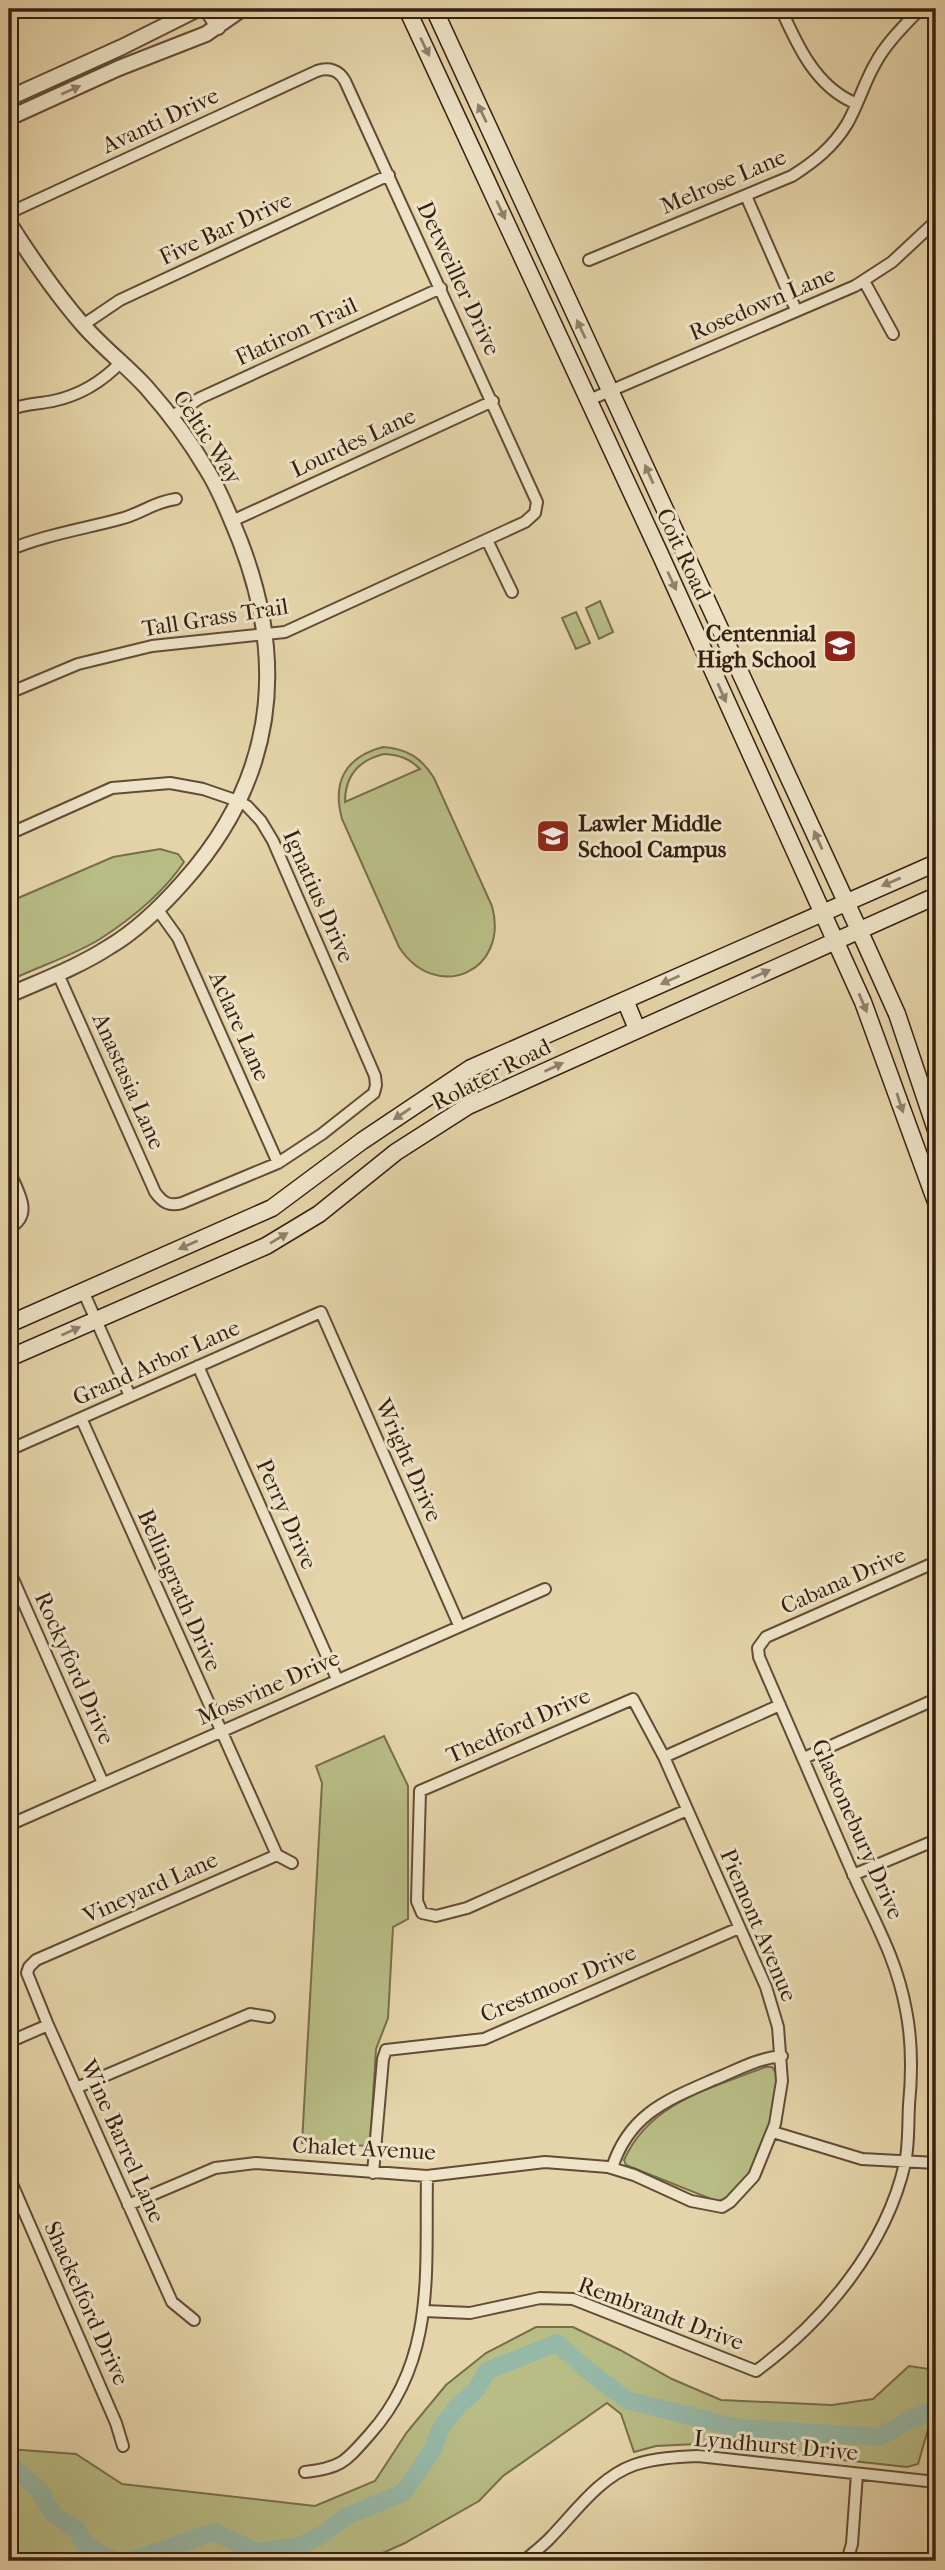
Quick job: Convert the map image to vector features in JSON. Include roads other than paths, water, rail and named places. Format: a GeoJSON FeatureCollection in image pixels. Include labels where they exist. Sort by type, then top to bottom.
{"type":"FeatureCollection","features":[{"type":"Feature","properties":{"kind":"main road","name":"Coit Road"},"geometry":{"type":"LineString","coordinates":[[407,9],[589,400],[835,941],[882,1049],[909,1133],[936,1202]]}},
{"type":"Feature","properties":{"kind":"main road","name":"Coit Road"},"geometry":{"type":"LineString","coordinates":[[434,9],[897,1014],[935,1127]]}},
{"type":"Feature","properties":{"kind":"main road"},"geometry":{"type":"LineString","coordinates":[[473,148],[494,139]]}},
{"type":"Feature","properties":{"kind":"main road"},"geometry":{"type":"LineString","coordinates":[[684,608],[704,597]]}},
{"type":"Feature","properties":{"kind":"main road","name":"Rolater Road"},"geometry":{"type":"LineString","coordinates":[[9,1324],[272,1208],[362,1141],[460,1075],[936,863]]}},
{"type":"Feature","properties":{"kind":"main road","name":"Rolater Road"},"geometry":{"type":"LineString","coordinates":[[9,1358],[266,1246],[319,1214],[396,1152],[475,1103],[936,897]]}},
{"type":"Feature","properties":{"kind":"main road"},"geometry":{"type":"LineString","coordinates":[[625,1000],[637,1029]]}},
{"type":"Feature","properties":{"kind":"main road"},"geometry":{"type":"LineString","coordinates":[[460,1075],[475,1103]]}},
{"type":"Feature","properties":{"kind":"main road"},"geometry":{"type":"LineString","coordinates":[[909,1133],[935,1127]]}},
{"type":"Feature","properties":{"kind":"street"},"geometry":{"type":"LineString","coordinates":[[9,98],[198,9]]}},
{"type":"Feature","properties":{"kind":"street"},"geometry":{"type":"LineString","coordinates":[[207,9],[218,27]]}},
{"type":"Feature","properties":{"kind":"street"},"geometry":{"type":"LineString","coordinates":[[9,118],[119,68],[177,47],[218,27],[242,9]]}},
{"type":"Feature","properties":{"kind":"street"},"geometry":{"type":"LineString","coordinates":[[781,9],[798,48],[810,65],[834,90],[855,103]]}},
{"type":"Feature","properties":{"kind":"street","name":"Melrose Lane"},"geometry":{"type":"LineString","coordinates":[[589,260],[792,176],[817,159],[846,125],[886,47],[920,9]]}},
{"type":"Feature","properties":{"kind":"street"},"geometry":{"type":"LineString","coordinates":[[167,24],[177,47]]}},
{"type":"Feature","properties":{"kind":"street","name":"Detweiller Drive"},"geometry":{"type":"LineString","coordinates":[[330,69],[344,78],[536,494],[535,513]]}},
{"type":"Feature","properties":{"kind":"street","name":"Avanti Drive"},"geometry":{"type":"LineString","coordinates":[[9,213],[317,71],[330,69]]}},
{"type":"Feature","properties":{"kind":"street","name":"Five Bar Drive"},"geometry":{"type":"LineString","coordinates":[[83,325],[120,300],[388,175]]}},
{"type":"Feature","properties":{"kind":"street"},"geometry":{"type":"LineString","coordinates":[[746,196],[796,310]]}},
{"type":"Feature","properties":{"kind":"street","name":"Rosedown Lane"},"geometry":{"type":"LineString","coordinates":[[589,400],[864,281],[892,262],[936,221]]}},
{"type":"Feature","properties":{"kind":"street","name":"Celtic Way"},"geometry":{"type":"LineString","coordinates":[[9,223],[41,274],[83,325],[147,388],[171,417],[206,469],[232,521],[255,579],[266,634],[269,667],[264,723],[255,759],[238,801],[203,860],[158,910],[110,947],[9,995]]}},
{"type":"Feature","properties":{"kind":"street"},"geometry":{"type":"LineString","coordinates":[[864,281],[893,334]]}},
{"type":"Feature","properties":{"kind":"street","name":"Flatiron Trail"},"geometry":{"type":"LineString","coordinates":[[171,417],[200,398],[440,288]]}},
{"type":"Feature","properties":{"kind":"street"},"geometry":{"type":"LineString","coordinates":[[9,410],[55,401],[79,393],[99,383],[121,362]]}},
{"type":"Feature","properties":{"kind":"street","name":"Lourdes Lane"},"geometry":{"type":"LineString","coordinates":[[232,521],[492,401]]}},
{"type":"Feature","properties":{"kind":"street"},"geometry":{"type":"LineString","coordinates":[[9,550],[78,528],[124,519],[160,501],[176,499]]}},
{"type":"Feature","properties":{"kind":"street","name":"Tall Grass Trail"},"geometry":{"type":"LineString","coordinates":[[9,693],[78,664],[152,646],[285,632],[487,540],[528,520],[535,513]]}},
{"type":"Feature","properties":{"kind":"street"},"geometry":{"type":"LineString","coordinates":[[487,540],[512,592]]}},
{"type":"Feature","properties":{"kind":"street","name":"Ignatius Drive"},"geometry":{"type":"LineString","coordinates":[[9,834],[112,788],[170,783],[203,789],[238,801],[247,806],[261,821],[273,841],[375,1076],[376,1085],[374,1093],[323,1134],[278,1163]]}},
{"type":"Feature","properties":{"kind":"street","name":"Aclare Lane"},"geometry":{"type":"LineString","coordinates":[[158,910],[178,938],[278,1163]]}},
{"type":"Feature","properties":{"kind":"street","name":"Anastasia Lane"},"geometry":{"type":"LineString","coordinates":[[58,974],[155,1192],[166,1203],[173,1206],[278,1163]]}},
{"type":"Feature","properties":{"kind":"street"},"geometry":{"type":"LineString","coordinates":[[9,1171],[23,1203],[22,1216],[18,1223],[9,1228]]}},
{"type":"Feature","properties":{"kind":"street"},"geometry":{"type":"LineString","coordinates":[[83,1291],[130,1396]]}},
{"type":"Feature","properties":{"kind":"street","name":"Grand Arbor Lane"},"geometry":{"type":"LineString","coordinates":[[9,1450],[321,1312]]}},
{"type":"Feature","properties":{"kind":"street","name":"Wright Drive"},"geometry":{"type":"LineString","coordinates":[[321,1312],[459,1625]]}},
{"type":"Feature","properties":{"kind":"street","name":"Perry Drive"},"geometry":{"type":"LineString","coordinates":[[198,1366],[337,1679]]}},
{"type":"Feature","properties":{"kind":"street","name":"Bellingrath Drive"},"geometry":{"type":"LineString","coordinates":[[81,1418],[277,1855]]}},
{"type":"Feature","properties":{"kind":"street","name":"Cabana Drive"},"geometry":{"type":"LineString","coordinates":[[767,1637],[936,1562]]}},
{"type":"Feature","properties":{"kind":"street","name":"Rockyford Drive"},"geometry":{"type":"LineString","coordinates":[[9,1570],[103,1783]]}},
{"type":"Feature","properties":{"kind":"street","name":"Mossvine Drive"},"geometry":{"type":"LineString","coordinates":[[9,1825],[459,1625],[545,1590]]}},
{"type":"Feature","properties":{"kind":"street","name":"Glastonebury Drive"},"geometry":{"type":"LineString","coordinates":[[757,2370],[814,2320],[854,2274],[886,2218],[905,2162],[912,2076],[906,2010],[889,1947],[853,1875],[758,1654],[760,1644],[767,1637]]}},
{"type":"Feature","properties":{"kind":"street","name":"Piemont Avenue"},"geometry":{"type":"LineString","coordinates":[[632,1699],[664,1756],[771,2003],[782,2056],[781,2094],[773,2132],[754,2176],[723,2206]]}},
{"type":"Feature","properties":{"kind":"street","name":"Thedford Drive"},"geometry":{"type":"LineString","coordinates":[[632,1699],[420,1791],[417,1901],[422,1913],[436,1916],[467,1908],[687,1810]]}},
{"type":"Feature","properties":{"kind":"street"},"geometry":{"type":"LineString","coordinates":[[804,1758],[936,1699]]}},
{"type":"Feature","properties":{"kind":"street"},"geometry":{"type":"LineString","coordinates":[[664,1756],[780,1705]]}},
{"type":"Feature","properties":{"kind":"street"},"geometry":{"type":"LineString","coordinates":[[853,1875],[936,1840]]}},
{"type":"Feature","properties":{"kind":"street"},"geometry":{"type":"LineString","coordinates":[[277,1855],[292,1863]]}},
{"type":"Feature","properties":{"kind":"street","name":"Vineyard Lane"},"geometry":{"type":"LineString","coordinates":[[28,1969],[36,1960],[277,1855]]}},
{"type":"Feature","properties":{"kind":"street","name":"Crestmoor Drive"},"geometry":{"type":"LineString","coordinates":[[373,2173],[383,2059],[387,2050],[484,2039],[739,1928]]}},
{"type":"Feature","properties":{"kind":"street","name":"Wine Barrel Lane"},"geometry":{"type":"LineString","coordinates":[[28,1969],[28,1979],[172,2302],[194,2320]]}},
{"type":"Feature","properties":{"kind":"street"},"geometry":{"type":"LineString","coordinates":[[76,2088],[250,2014],[269,2017]]}},
{"type":"Feature","properties":{"kind":"street"},"geometry":{"type":"LineString","coordinates":[[9,2042],[48,2025]]}},
{"type":"Feature","properties":{"kind":"street"},"geometry":{"type":"LineString","coordinates":[[612,2168],[629,2133],[657,2107],[751,2063],[782,2056]]}},
{"type":"Feature","properties":{"kind":"street"},"geometry":{"type":"LineString","coordinates":[[773,2132],[862,2159],[936,2162]]}},
{"type":"Feature","properties":{"kind":"street","name":"Chalet Avenue"},"geometry":{"type":"LineString","coordinates":[[128,2205],[215,2168],[256,2163],[426,2176],[545,2162],[612,2168],[691,2201],[723,2206]]}},
{"type":"Feature","properties":{"kind":"street"},"geometry":{"type":"LineString","coordinates":[[305,2472],[336,2467],[353,2453],[387,2415],[411,2370],[425,2311],[426,2176]]}},
{"type":"Feature","properties":{"kind":"street","name":"Shackelford Drive"},"geometry":{"type":"LineString","coordinates":[[10,2184],[116,2423],[123,2446]]}},
{"type":"Feature","properties":{"kind":"street","name":"Rembrandt Drive"},"geometry":{"type":"LineString","coordinates":[[425,2311],[470,2313],[540,2298],[573,2299],[757,2370]]}},
{"type":"Feature","properties":{"kind":"street","name":"Lyndhurst Drive"},"geometry":{"type":"LineString","coordinates":[[524,2561],[550,2539],[607,2480],[632,2465],[664,2458],[698,2456],[936,2482]]}},
{"type":"Feature","properties":{"kind":"street"},"geometry":{"type":"LineString","coordinates":[[848,2561],[858,2474]]}},
{"type":"Feature","properties":{"kind":"waterway"},"geometry":{"type":"LineString","coordinates":[[129,2561],[214,2532],[257,2552],[300,2546],[322,2535],[345,2517],[403,2493],[432,2451],[442,2426],[477,2389],[487,2371],[557,2343],[627,2400],[737,2428],[879,2437],[913,2418],[936,2410]]}},
{"type":"Feature","properties":{"kind":"waterway"},"geometry":{"type":"LineString","coordinates":[[9,2467],[13,2467],[39,2490],[54,2515],[77,2530],[84,2543],[117,2561]]}},
{"type":"Feature","properties":{"kind":"place","name":"Centennial High School"},"geometry":{"type":"Point","coordinates":[840,646]}},
{"type":"Feature","properties":{"kind":"place","name":"Lawler Middle School Campus"},"geometry":{"type":"Point","coordinates":[553,836]}}]}
